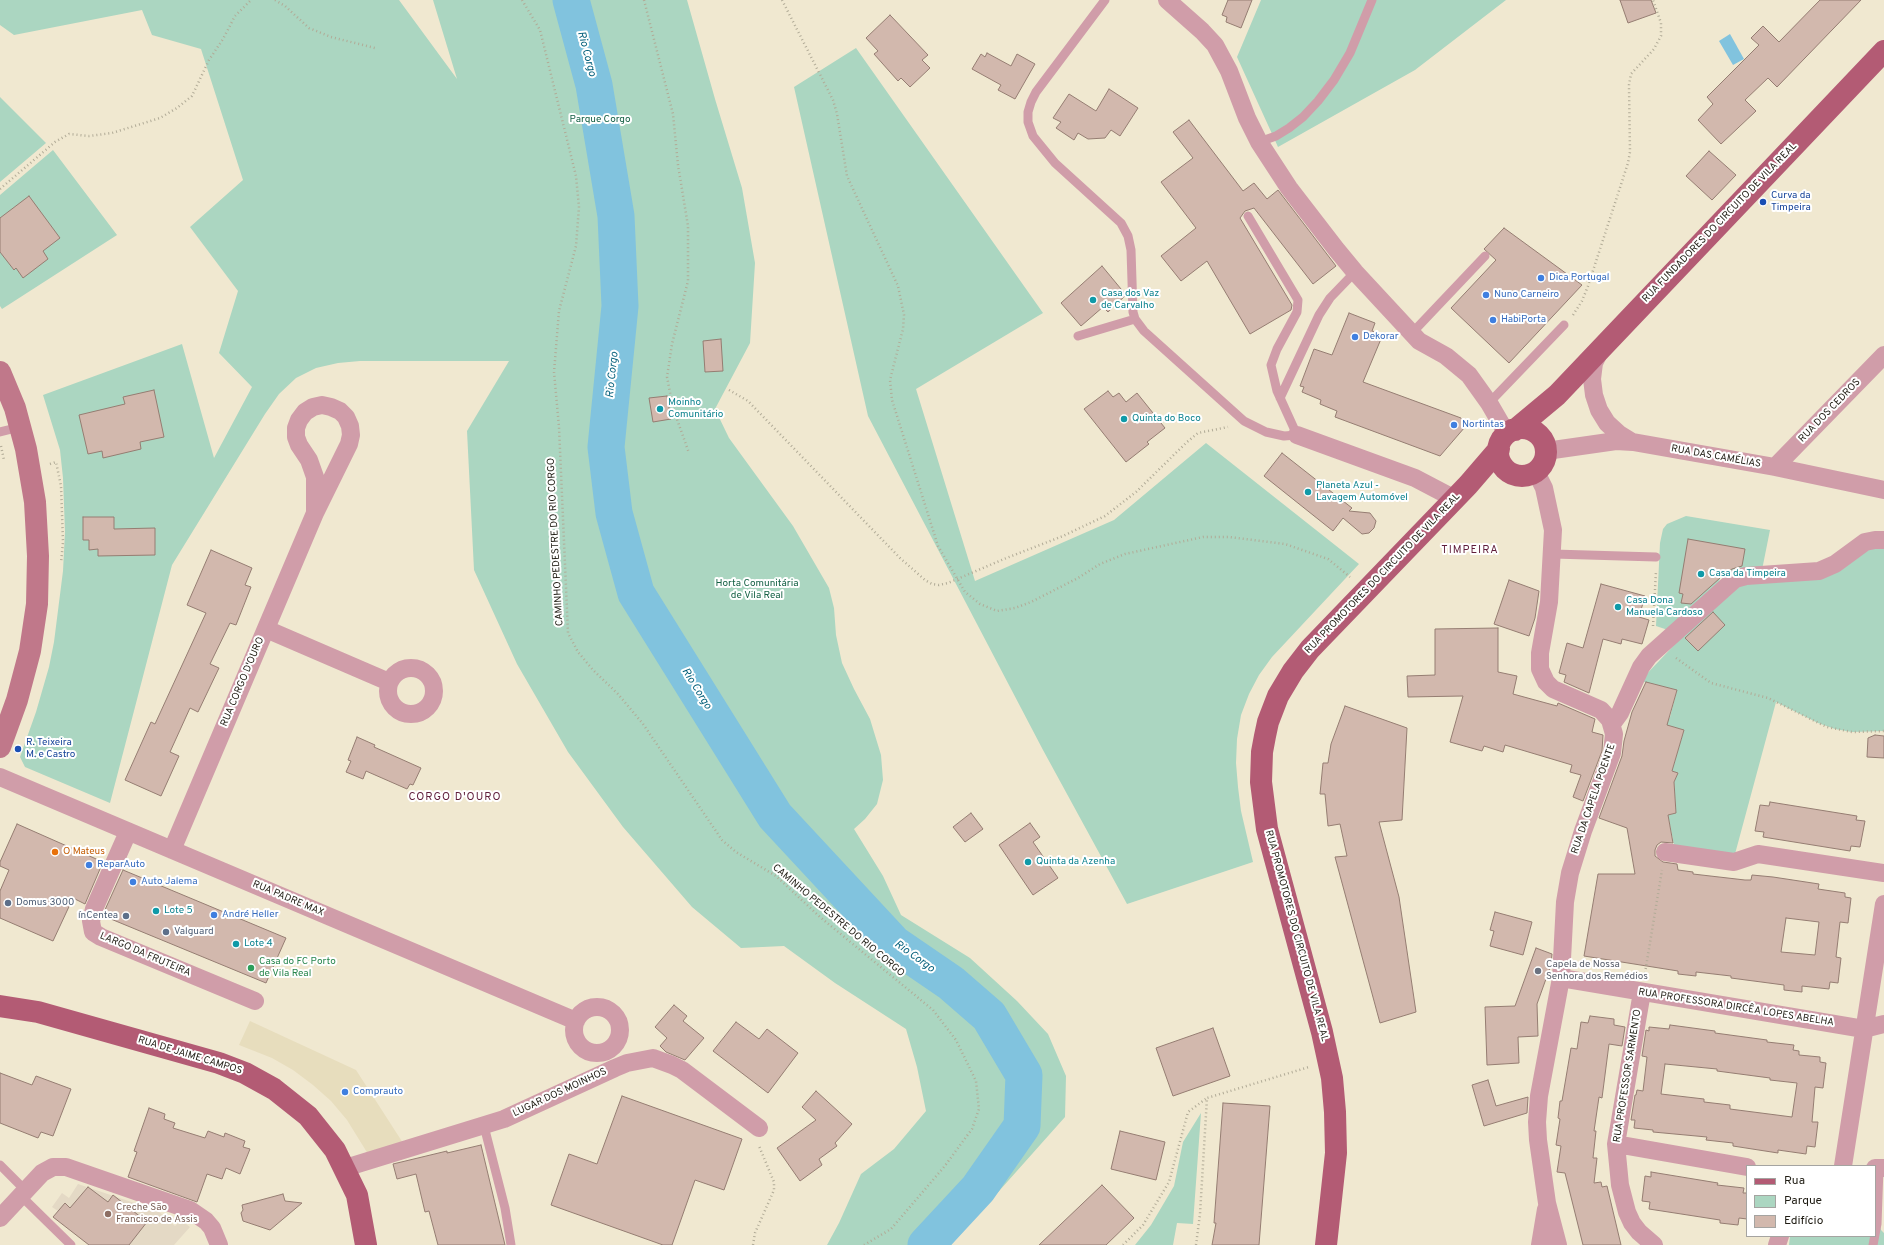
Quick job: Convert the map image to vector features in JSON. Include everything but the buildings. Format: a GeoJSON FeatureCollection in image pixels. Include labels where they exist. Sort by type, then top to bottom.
{"type":"FeatureCollection","features":[{"type":"Feature","properties":{"kind":"main road","name":"RUA FUNDADORES DO CIRCUITO DE VILA REAL"},"geometry":{"type":"LineString","coordinates":[[1461,492],[1507,438],[1557,395],[1884,51]]}},
{"type":"Feature","properties":{"kind":"main road"},"geometry":{"type":"LineString","coordinates":[[0,372],[10,429],[35,502],[38,582],[34,628],[27,663],[17,700],[0,747]]}},
{"type":"Feature","properties":{"kind":"main road","name":"RUA FUNDADORES DO CIRCUITO DE VILA REAL"},"geometry":{"type":"LineString","coordinates":[[1543,443],[1557,395]]}},
{"type":"Feature","properties":{"kind":"main road"},"geometry":{"type":"LineString","coordinates":[[1525,428],[1534,431],[1543,443],[1544,462],[1536,472],[1522,476],[1508,471],[1499,458],[1507,438],[1525,428]]}},
{"type":"Feature","properties":{"kind":"main road"},"geometry":{"type":"LineString","coordinates":[[1461,492],[1508,471]]}},
{"type":"Feature","properties":{"kind":"main road","name":"RUA PROMOTORES DO CIRCUITO DE VILA REAL"},"geometry":{"type":"LineString","coordinates":[[1326,1245],[1333,1193],[1336,1153],[1335,1112],[1329,1061],[1270,844],[1262,796],[1261,767],[1268,722],[1286,682],[1310,649],[1461,492]]}},
{"type":"Feature","properties":{"kind":"main road"},"geometry":{"type":"LineString","coordinates":[[0,992],[38,1012]]}},
{"type":"Feature","properties":{"kind":"main road"},"geometry":{"type":"LineString","coordinates":[[0,1006],[38,1012]]}},
{"type":"Feature","properties":{"kind":"main road","name":"RUA DE JAIME CAMPOS"},"geometry":{"type":"LineString","coordinates":[[38,1012],[219,1063],[260,1080],[286,1096],[308,1116],[335,1150],[345,1168],[358,1200],[366,1245]]}},
{"type":"Feature","properties":{"kind":"street"},"geometry":{"type":"LineString","coordinates":[[1167,0],[1215,45],[1229,71],[1247,118],[1260,142],[1289,188],[1355,272],[1412,333],[1430,348],[1446,356],[1469,375],[1489,403],[1507,438]]}},
{"type":"Feature","properties":{"kind":"street"},"geometry":{"type":"LineString","coordinates":[[1601,349],[1594,363],[1592,379],[1594,395],[1599,410],[1607,423],[1619,434],[1633,442]]}},
{"type":"Feature","properties":{"kind":"street","name":"RUA DOS CEDROS"},"geometry":{"type":"LineString","coordinates":[[1775,467],[1884,355]]}},
{"type":"Feature","properties":{"kind":"street","name":"RUA CORGO D'OURO"},"geometry":{"type":"LineString","coordinates":[[172,850],[315,513],[343,456],[351,435],[350,426],[346,417],[340,411],[331,406],[322,405],[313,407],[305,412],[296,428],[296,437],[299,445],[309,460],[315,477],[315,513]]}},
{"type":"Feature","properties":{"kind":"street"},"geometry":{"type":"LineString","coordinates":[[1297,435],[1415,478],[1461,492]]}},
{"type":"Feature","properties":{"kind":"street","name":"RUA DAS CAMÉLIAS"},"geometry":{"type":"LineString","coordinates":[[1543,443],[1633,442],[1775,467],[1884,490]]}},
{"type":"Feature","properties":{"kind":"street"},"geometry":{"type":"LineString","coordinates":[[1536,472],[1544,488],[1550,506],[1553,530],[1553,554],[1549,609],[1540,653],[1540,669],[1550,686],[1561,693],[1596,707],[1608,717],[1612,724],[1620,713],[1641,667],[1655,650],[1735,578],[1742,576],[1819,571],[1835,564],[1865,542],[1884,540]]}},
{"type":"Feature","properties":{"kind":"street"},"geometry":{"type":"LineString","coordinates":[[266,629],[389,682]]}},
{"type":"Feature","properties":{"kind":"street","name":"RUA DA CAPELA POENTE"},"geometry":{"type":"LineString","coordinates":[[1547,1203],[1538,1140],[1537,1118],[1539,1096],[1561,978],[1565,907],[1569,880],[1583,831],[1614,746],[1612,724]]}},
{"type":"Feature","properties":{"kind":"street","name":"RUA PADRE MAX"},"geometry":{"type":"LineString","coordinates":[[0,777],[576,1021]]}},
{"type":"Feature","properties":{"kind":"street","name":"LARGO DA FRUTEIRA"},"geometry":{"type":"LineString","coordinates":[[128,832],[94,909],[90,921],[93,932],[101,937],[255,1001]]}},
{"type":"Feature","properties":{"kind":"street"},"geometry":{"type":"LineString","coordinates":[[1665,852],[1734,862],[1758,854],[1884,873]]}},
{"type":"Feature","properties":{"kind":"street"},"geometry":{"type":"LineString","coordinates":[[1843,1165],[1884,904]]}},
{"type":"Feature","properties":{"kind":"street","name":"RUA PROFESSORA DIRCÊA LOPES ABELHA"},"geometry":{"type":"LineString","coordinates":[[1561,978],[1864,1029]]}},
{"type":"Feature","properties":{"kind":"street","name":"RUA PROFESSOR SARMENTO"},"geometry":{"type":"LineString","coordinates":[[1642,992],[1616,1144],[1620,1186],[1627,1212],[1632,1223],[1654,1245]]}},
{"type":"Feature","properties":{"kind":"street"},"geometry":{"type":"LineString","coordinates":[[1864,1029],[1884,1024]]}},
{"type":"Feature","properties":{"kind":"street","name":"LUGAR DOS MOINHOS"},"geometry":{"type":"LineString","coordinates":[[345,1168],[484,1126],[512,1116],[615,1068],[634,1061],[652,1058],[682,1070],[759,1128]]}},
{"type":"Feature","properties":{"kind":"street"},"geometry":{"type":"LineString","coordinates":[[1616,1144],[1746,1167]]}},
{"type":"Feature","properties":{"kind":"street"},"geometry":{"type":"LineString","coordinates":[[0,1218],[47,1170],[59,1166],[74,1169],[190,1210],[206,1221],[212,1228],[219,1245]]}},
{"type":"Feature","properties":{"kind":"street"},"geometry":{"type":"LineString","coordinates":[[1540,1245],[1547,1203]]}},
{"type":"Feature","properties":{"kind":"street"},"geometry":{"type":"LineString","coordinates":[[1547,1203],[1558,1245]]}},
{"type":"Feature","properties":{"kind":"lane"},"geometry":{"type":"LineString","coordinates":[[1105,0],[1036,92],[1028,112],[1028,122],[1033,136],[1046,154],[1116,218],[1124,230],[1131,250],[1132,304],[1135,319],[1148,335],[1239,417],[1258,429],[1280,435],[1297,435],[1280,398],[1272,372],[1272,359],[1297,312],[1298,304],[1296,296],[1248,216]]}},
{"type":"Feature","properties":{"kind":"lane"},"geometry":{"type":"LineString","coordinates":[[1260,142],[1276,136],[1289,128],[1303,117],[1318,101],[1334,80],[1350,53],[1372,0]]}},
{"type":"Feature","properties":{"kind":"lane"},"geometry":{"type":"LineString","coordinates":[[1412,333],[1485,256]]}},
{"type":"Feature","properties":{"kind":"lane"},"geometry":{"type":"LineString","coordinates":[[1280,398],[1319,315],[1334,294],[1355,272]]}},
{"type":"Feature","properties":{"kind":"lane"},"geometry":{"type":"LineString","coordinates":[[1078,336],[1135,319]]}},
{"type":"Feature","properties":{"kind":"lane"},"geometry":{"type":"LineString","coordinates":[[1489,403],[1564,324]]}},
{"type":"Feature","properties":{"kind":"lane"},"geometry":{"type":"LineString","coordinates":[[1553,554],[1656,557]]}},
{"type":"Feature","properties":{"kind":"lane"},"geometry":{"type":"LineString","coordinates":[[484,1126],[505,1208],[511,1245]]}},
{"type":"Feature","properties":{"kind":"lane"},"geometry":{"type":"LineString","coordinates":[[0,1165],[23,1193],[71,1245]]}},
{"type":"Feature","properties":{"kind":"lane"},"geometry":{"type":"LineString","coordinates":[[1876,1231],[1879,1168]]}},
{"type":"Feature","properties":{"kind":"path"},"geometry":{"type":"LineString","coordinates":[[0,189],[55,142],[70,134],[89,136],[112,132],[160,118],[177,108],[192,96],[209,60],[223,39],[235,16],[251,0]]}},
{"type":"Feature","properties":{"kind":"path"},"geometry":{"type":"LineString","coordinates":[[275,0],[309,28],[331,37],[375,48]]}},
{"type":"Feature","properties":{"kind":"path","name":"CAMINHO PEDESTRE DO RIO CORGO"},"geometry":{"type":"LineString","coordinates":[[522,0],[540,30],[576,176],[579,207],[576,246],[559,311],[554,372],[559,427],[568,633],[578,652],[593,670],[618,694],[643,724],[722,840],[736,852],[776,876],[820,917],[933,1010],[956,1040],[976,1081],[979,1109],[972,1129],[944,1168],[890,1229],[864,1245]]}},
{"type":"Feature","properties":{"kind":"path"},"geometry":{"type":"LineString","coordinates":[[644,0],[673,114],[678,165],[688,226],[688,281],[672,344],[668,377],[673,408],[689,453]]}},
{"type":"Feature","properties":{"kind":"path"},"geometry":{"type":"LineString","coordinates":[[782,0],[833,100],[837,114],[847,176],[898,286],[904,315],[903,329],[890,380],[892,400],[935,538],[945,561],[965,592],[980,604],[997,611],[1014,608],[1030,602],[1078,578],[1100,564],[1125,554],[1203,537],[1229,537],[1285,544],[1322,556],[1340,568],[1365,591]]}},
{"type":"Feature","properties":{"kind":"path"},"geometry":{"type":"LineString","coordinates":[[1564,324],[1578,308],[1585,294],[1628,163],[1630,152],[1629,85],[1631,74],[1657,45],[1662,32],[1661,23],[1654,0]]}},
{"type":"Feature","properties":{"kind":"path"},"geometry":{"type":"LineString","coordinates":[[730,390],[748,401],[900,558],[925,580],[932,584],[939,585],[1063,536],[1105,516],[1136,492],[1176,451],[1198,433],[1227,427],[1258,429]]}},
{"type":"Feature","properties":{"kind":"path"},"geometry":{"type":"LineString","coordinates":[[0,442],[6,466]]}},
{"type":"Feature","properties":{"kind":"path"},"geometry":{"type":"LineString","coordinates":[[56,462],[61,486]]}},
{"type":"Feature","properties":{"kind":"path"},"geometry":{"type":"LineString","coordinates":[[1656,557],[1655,650],[1711,683],[1768,698],[1827,727],[1852,732],[1884,731]]}},
{"type":"Feature","properties":{"kind":"path"},"geometry":{"type":"LineString","coordinates":[[1642,992],[1665,852]]}},
{"type":"Feature","properties":{"kind":"path"},"geometry":{"type":"LineString","coordinates":[[1123,1245],[1143,1225],[1168,1182],[1188,1112],[1207,1098],[1329,1061]]}},
{"type":"Feature","properties":{"kind":"path"},"geometry":{"type":"LineString","coordinates":[[1196,1245],[1200,1214],[1207,1098]]}},
{"type":"Feature","properties":{"kind":"path"},"geometry":{"type":"LineString","coordinates":[[753,1245],[755,1233],[774,1190],[774,1182],[759,1145],[759,1128]]}},
{"type":"Feature","properties":{"kind":"shaded area"},"geometry":{"type":"Polygon","coordinates":[[[250,1021],[356,1070],[403,1143],[368,1154],[347,1120],[331,1101],[313,1085],[293,1070],[272,1058],[239,1045],[250,1021]]]}},
{"type":"Feature","properties":{"kind":"shaded area","name":"Creche São Francisco de Assis"},"geometry":{"type":"Polygon","coordinates":[[[78,1184],[158,1211],[175,1226],[181,1220],[190,1227],[174,1245],[89,1245],[53,1217],[58,1211],[52,1207],[62,1193],[69,1198],[78,1184]]]}},
{"type":"Feature","properties":{"kind":"green space"},"geometry":{"type":"Polygon","coordinates":[[[0,0],[399,0],[457,79],[433,0],[687,0],[742,188],[755,263],[750,343],[715,409],[729,438],[793,526],[829,588],[834,608],[836,635],[842,663],[870,719],[881,755],[883,780],[877,804],[865,819],[854,829],[883,876],[901,915],[970,958],[1017,1001],[1048,1034],[1066,1076],[1065,1117],[951,1245],[827,1245],[839,1223],[861,1174],[894,1149],[926,1111],[917,1067],[906,1029],[835,983],[784,946],[741,948],[692,907],[623,827],[568,752],[517,664],[474,570],[467,431],[509,361],[360,361],[338,363],[316,368],[296,378],[279,394],[265,414],[172,565],[110,803],[25,767],[20,757],[36,712],[49,667],[54,642],[63,571],[65,532],[63,478],[60,450],[43,395],[182,344],[214,458],[252,387],[219,353],[238,291],[190,227],[243,180],[201,49],[152,35],[142,10],[14,35],[0,25],[0,0]]]}},
{"type":"Feature","properties":{"kind":"green space"},"geometry":{"type":"Polygon","coordinates":[[[1261,0],[1506,0],[1415,70],[1278,147],[1237,57],[1261,0]]]}},
{"type":"Feature","properties":{"kind":"green space"},"geometry":{"type":"Polygon","coordinates":[[[856,48],[1043,313],[916,389],[975,581],[1114,520],[1206,443],[1359,564],[1272,657],[1259,675],[1249,694],[1241,715],[1237,739],[1236,763],[1241,811],[1253,862],[1127,904],[1043,750],[868,416],[794,87],[856,48]]]}},
{"type":"Feature","properties":{"kind":"green space"},"geometry":{"type":"Polygon","coordinates":[[[0,97],[46,143],[0,182],[0,97]]]}},
{"type":"Feature","properties":{"kind":"green space"},"geometry":{"type":"Polygon","coordinates":[[[53,150],[117,235],[2,309],[0,306],[0,195],[53,150]]]}},
{"type":"Feature","properties":{"kind":"green space"},"geometry":{"type":"Polygon","coordinates":[[[1686,516],[1770,530],[1762,570],[1740,576],[1721,573],[1718,589],[1671,631],[1656,626],[1660,543],[1663,529],[1667,524],[1686,516]]]}},
{"type":"Feature","properties":{"kind":"green space"},"geometry":{"type":"Polygon","coordinates":[[[1872,543],[1884,545],[1884,731],[1852,732],[1835,729],[1818,723],[1776,702],[1735,854],[1674,845],[1668,815],[1676,813],[1674,782],[1678,773],[1672,771],[1684,730],[1662,724],[1670,717],[1677,690],[1640,681],[1737,579],[1826,575],[1872,543]]]}},
{"type":"Feature","properties":{"kind":"green space"},"geometry":{"type":"Polygon","coordinates":[[[1201,1113],[1193,1224],[1177,1223],[1173,1245],[1135,1245],[1151,1225],[1174,1186],[1183,1142],[1201,1113]]]}},
{"type":"Feature","properties":{"kind":"green space"},"geometry":{"type":"Polygon","coordinates":[[[1876,1212],[1881,1230],[1884,1233],[1884,1245],[1789,1245],[1790,1237],[1876,1237],[1876,1212]]]}},
{"type":"Feature","properties":{"kind":"water"},"geometry":{"type":"Polygon","coordinates":[[[1730,34],[1744,59],[1733,65],[1719,41],[1730,34]]]}},
{"type":"Feature","properties":{"kind":"waterway","name":"Rio Corgo"},"geometry":{"type":"LineString","coordinates":[[571,0],[594,85],[616,216],[620,306],[606,447],[614,513],[636,593],[775,816],[894,944],[951,983],[989,1016],[1024,1075],[1022,1126],[978,1189],[926,1245]]}},
{"type":"Feature","properties":{"kind":"place","name":"Curva da Timpeira"},"geometry":{"type":"Point","coordinates":[1763,202]}},
{"type":"Feature","properties":{"kind":"place","name":"Dica Portugal"},"geometry":{"type":"Point","coordinates":[1541,278]}},
{"type":"Feature","properties":{"kind":"place","name":"Nuno Carneiro"},"geometry":{"type":"Point","coordinates":[1486,295]}},
{"type":"Feature","properties":{"kind":"place","name":"Casa dos Vaz de Carvalho"},"geometry":{"type":"Point","coordinates":[1093,300]}},
{"type":"Feature","properties":{"kind":"place","name":"HabiPorta"},"geometry":{"type":"Point","coordinates":[1493,320]}},
{"type":"Feature","properties":{"kind":"place","name":"Dekorar"},"geometry":{"type":"Point","coordinates":[1355,337]}},
{"type":"Feature","properties":{"kind":"place","name":"Moinho Comunitário"},"geometry":{"type":"Point","coordinates":[660,409]}},
{"type":"Feature","properties":{"kind":"place","name":"Quinta do Boco"},"geometry":{"type":"Point","coordinates":[1124,419]}},
{"type":"Feature","properties":{"kind":"place","name":"Nortintas"},"geometry":{"type":"Point","coordinates":[1454,425]}},
{"type":"Feature","properties":{"kind":"place","name":"Planeta Azul - Lavagem Automóvel"},"geometry":{"type":"Point","coordinates":[1308,492]}},
{"type":"Feature","properties":{"kind":"place","name":"Casa da Timpeira"},"geometry":{"type":"Point","coordinates":[1701,574]}},
{"type":"Feature","properties":{"kind":"place","name":"Casa Dona Manuela Cardoso"},"geometry":{"type":"Point","coordinates":[1618,607]}},
{"type":"Feature","properties":{"kind":"place","name":"R. Teixeira M. e Castro"},"geometry":{"type":"Point","coordinates":[18,749]}},
{"type":"Feature","properties":{"kind":"place","name":"O Mateus"},"geometry":{"type":"Point","coordinates":[55,852]}},
{"type":"Feature","properties":{"kind":"place","name":"Quinta da Azenha"},"geometry":{"type":"Point","coordinates":[1028,862]}},
{"type":"Feature","properties":{"kind":"place","name":"ReparAuto"},"geometry":{"type":"Point","coordinates":[89,865]}},
{"type":"Feature","properties":{"kind":"place","name":"Auto Jalema"},"geometry":{"type":"Point","coordinates":[133,882]}},
{"type":"Feature","properties":{"kind":"place","name":"Domus 3000"},"geometry":{"type":"Point","coordinates":[8,903]}},
{"type":"Feature","properties":{"kind":"place","name":"Lote 5"},"geometry":{"type":"Point","coordinates":[156,911]}},
{"type":"Feature","properties":{"kind":"place","name":"André Heller"},"geometry":{"type":"Point","coordinates":[214,915]}},
{"type":"Feature","properties":{"kind":"place","name":"ínCentea"},"geometry":{"type":"Point","coordinates":[126,916]}},
{"type":"Feature","properties":{"kind":"place","name":"Valguard"},"geometry":{"type":"Point","coordinates":[166,932]}},
{"type":"Feature","properties":{"kind":"place","name":"Lote 4"},"geometry":{"type":"Point","coordinates":[236,944]}},
{"type":"Feature","properties":{"kind":"place","name":"Casa do FC Porto de Vila Real"},"geometry":{"type":"Point","coordinates":[251,968]}},
{"type":"Feature","properties":{"kind":"place","name":"Capela de Nossa Senhora dos Remédios"},"geometry":{"type":"Point","coordinates":[1538,971]}},
{"type":"Feature","properties":{"kind":"place","name":"Comprauto"},"geometry":{"type":"Point","coordinates":[345,1092]}},
{"type":"Feature","properties":{"kind":"place","name":"Creche São Francisco de Assis"},"geometry":{"type":"Point","coordinates":[108,1214]}},
{"type":"Feature","properties":{"kind":"district","name":"TIMPEIRA"},"geometry":{"type":"Point","coordinates":[1470,551]}},
{"type":"Feature","properties":{"kind":"district","name":"CORGO D'OURO"},"geometry":{"type":"Point","coordinates":[455,798]}},
{"type":"Feature","properties":{"kind":"park label","name":"Parque Corgo"},"geometry":{"type":"Point","coordinates":[600,120]}},
{"type":"Feature","properties":{"kind":"park label","name":"Horta Comunitária de Vila Real"},"geometry":{"type":"Point","coordinates":[757,590]}}]}
